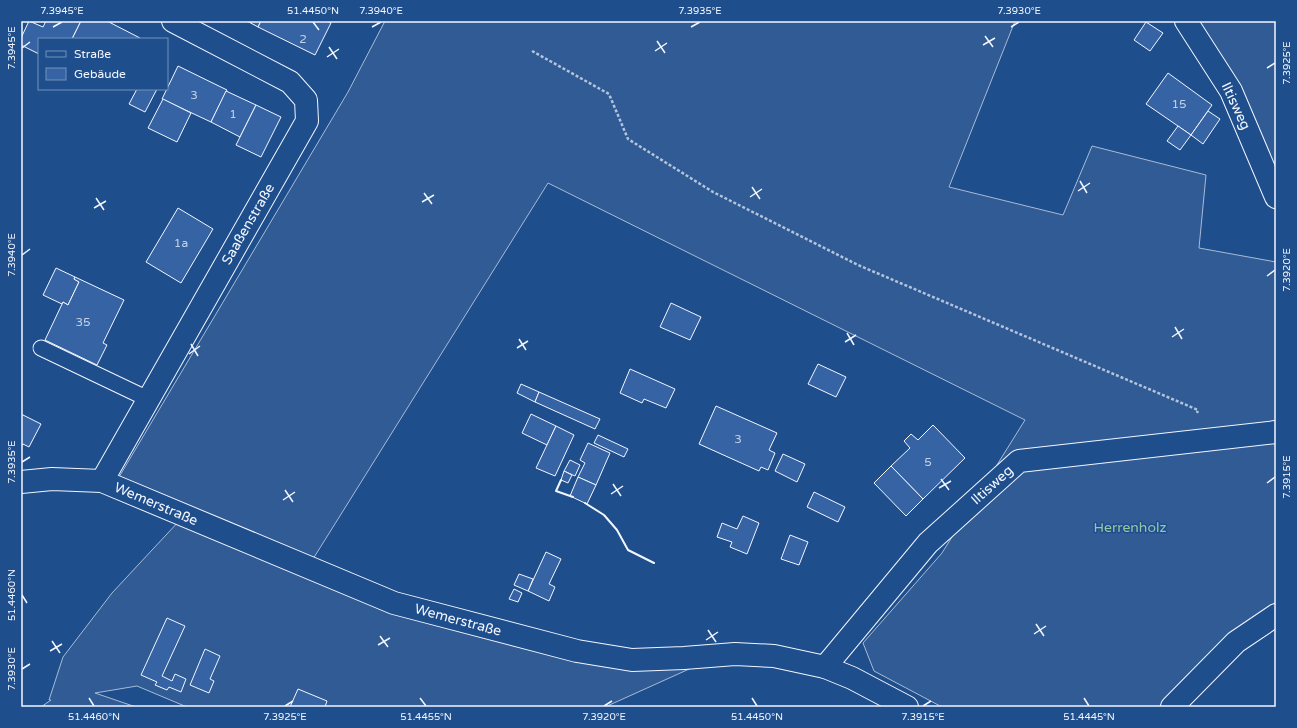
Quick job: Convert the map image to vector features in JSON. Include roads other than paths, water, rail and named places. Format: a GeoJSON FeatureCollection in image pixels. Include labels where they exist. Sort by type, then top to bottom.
{"type":"FeatureCollection","features":[{"type":"Feature","properties":{"kind":"street","name":"Saaßenstraße"},"geometry":{"type":"LineString","coordinates":[[102,481],[307,121],[306,100],[290,82],[173,21]]}},
{"type":"Feature","properties":{"kind":"street","name":"Iltisweg"},"geometry":{"type":"LineString","coordinates":[[1186,21],[1231,90],[1276,197]]}},
{"type":"Feature","properties":{"kind":"street","name":"Iltisweg"},"geometry":{"type":"LineString","coordinates":[[825,667],[928,542],[1019,461],[1276,432]]}},
{"type":"Feature","properties":{"kind":"street","name":"Wemerstraße"},"geometry":{"type":"LineString","coordinates":[[21,482],[52,479],[102,481],[394,603],[577,651],[632,660],[734,654],[774,656],[825,667],[852,678],[907,707]]}},
{"type":"Feature","properties":{"kind":"street"},"geometry":{"type":"LineString","coordinates":[[1172,707],[1236,642],[1276,615]]}},
{"type":"Feature","properties":{"kind":"lane"},"geometry":{"type":"LineString","coordinates":[[41,348],[148,399]]}},
{"type":"Feature","properties":{"kind":"park label","name":"Herrenholz"},"geometry":{"type":"Point","coordinates":[1130,527]}}]}
